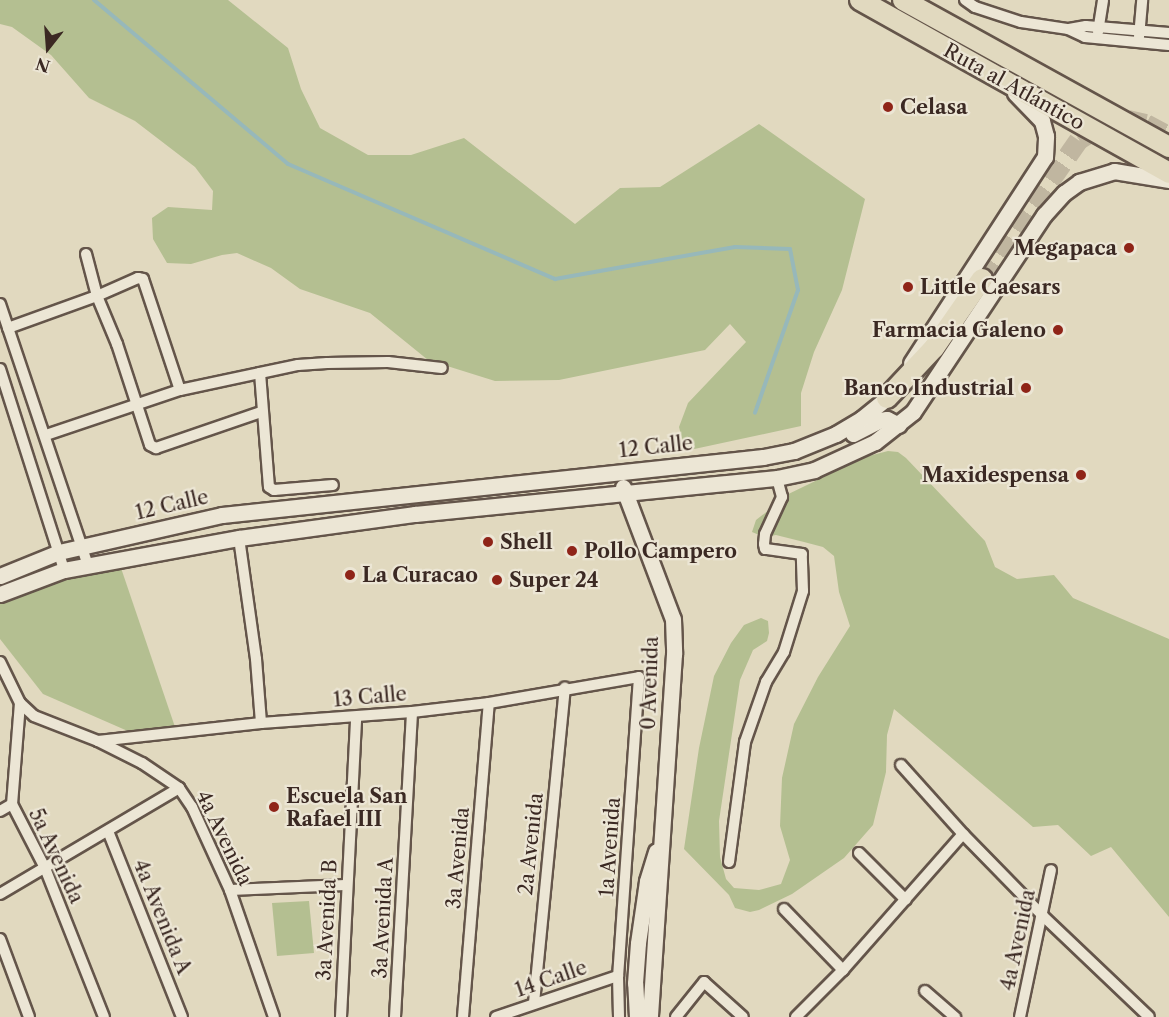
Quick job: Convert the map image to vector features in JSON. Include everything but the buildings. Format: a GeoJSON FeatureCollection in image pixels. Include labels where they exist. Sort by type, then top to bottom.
{"type":"FeatureCollection","features":[{"type":"Feature","properties":{"kind":"highway","name":"Ruta al Atlántico"},"geometry":{"type":"LineString","coordinates":[[860,0],[1169,173]]}},
{"type":"Feature","properties":{"kind":"highway","name":"Ruta al Atlántico"},"geometry":{"type":"LineString","coordinates":[[903,0],[1169,147]]}},
{"type":"Feature","properties":{"kind":"highway"},"geometry":{"type":"LineString","coordinates":[[887,398],[934,348],[982,279]]}},
{"type":"Feature","properties":{"kind":"main road","name":"12 Calle"},"geometry":{"type":"LineString","coordinates":[[0,576],[59,552],[222,515],[763,457],[818,443],[861,419],[887,398],[1045,157],[1046,136],[1035,112],[1022,98],[963,59]]}},
{"type":"Feature","properties":{"kind":"main road"},"geometry":{"type":"LineString","coordinates":[[0,594],[64,570],[88,564],[239,538],[415,514],[777,478],[814,470],[875,442],[898,425],[930,390],[1044,215],[1064,192],[1079,182],[1114,171],[1169,180]]}},
{"type":"Feature","properties":{"kind":"main road"},"geometry":{"type":"LineString","coordinates":[[818,443],[843,439],[880,420],[887,419],[898,425]]}},
{"type":"Feature","properties":{"kind":"main road","name":"0 Avenida"},"geometry":{"type":"LineString","coordinates":[[621,471],[624,495],[673,619],[674,654],[662,834],[661,885],[650,1017]]}},
{"type":"Feature","properties":{"kind":"main road","name":"0 Avenida"},"geometry":{"type":"LineString","coordinates":[[637,1017],[635,983],[638,943],[647,880],[662,834]]}},
{"type":"Feature","properties":{"kind":"street"},"geometry":{"type":"LineString","coordinates":[[965,0],[975,7],[1021,22],[1068,29],[1086,26],[1098,33],[1139,37],[1169,45]]}},
{"type":"Feature","properties":{"kind":"street"},"geometry":{"type":"LineString","coordinates":[[1098,33],[1102,0]]}},
{"type":"Feature","properties":{"kind":"street"},"geometry":{"type":"LineString","coordinates":[[1139,37],[1142,0]]}},
{"type":"Feature","properties":{"kind":"street"},"geometry":{"type":"LineString","coordinates":[[1139,37],[1169,33]]}},
{"type":"Feature","properties":{"kind":"street"},"geometry":{"type":"LineString","coordinates":[[86,254],[97,296],[117,344],[150,445],[156,448],[261,412]]}},
{"type":"Feature","properties":{"kind":"street"},"geometry":{"type":"LineString","coordinates":[[8,328],[97,296],[138,278],[143,279],[180,390]]}},
{"type":"Feature","properties":{"kind":"street"},"geometry":{"type":"LineString","coordinates":[[0,304],[84,546],[88,564]]}},
{"type":"Feature","properties":{"kind":"street"},"geometry":{"type":"LineString","coordinates":[[46,435],[180,390],[298,365],[387,362],[442,368]]}},
{"type":"Feature","properties":{"kind":"street"},"geometry":{"type":"LineString","coordinates":[[0,369],[64,570]]}},
{"type":"Feature","properties":{"kind":"street"},"geometry":{"type":"LineString","coordinates":[[260,373],[261,412],[271,489],[333,485]]}},
{"type":"Feature","properties":{"kind":"street"},"geometry":{"type":"LineString","coordinates":[[729,862],[745,742],[766,682],[784,652],[803,591],[802,554],[765,549],[765,534],[782,497],[777,478]]}},
{"type":"Feature","properties":{"kind":"street"},"geometry":{"type":"LineString","coordinates":[[239,538],[256,659],[261,723]]}},
{"type":"Feature","properties":{"kind":"street","name":"4a Avenida"},"geometry":{"type":"LineString","coordinates":[[0,662],[20,703],[34,716],[98,741],[142,763],[179,788],[192,807],[230,890],[274,1017]]}},
{"type":"Feature","properties":{"kind":"street","name":"13 Calle"},"geometry":{"type":"LineString","coordinates":[[98,741],[261,723],[412,712],[489,703],[636,676],[640,680]]}},
{"type":"Feature","properties":{"kind":"street","name":"1a Avenida"},"geometry":{"type":"LineString","coordinates":[[619,1017],[618,975],[640,680]]}},
{"type":"Feature","properties":{"kind":"street","name":"2a Avenida"},"geometry":{"type":"LineString","coordinates":[[534,1003],[565,688]]}},
{"type":"Feature","properties":{"kind":"street","name":"5a Avenida"},"geometry":{"type":"LineString","coordinates":[[20,703],[12,804],[45,868],[104,1017]]}},
{"type":"Feature","properties":{"kind":"street","name":"3a Avenida"},"geometry":{"type":"LineString","coordinates":[[463,1017],[489,703]]}},
{"type":"Feature","properties":{"kind":"street","name":"3a Avenida A"},"geometry":{"type":"LineString","coordinates":[[395,1017],[412,712]]}},
{"type":"Feature","properties":{"kind":"street","name":"3a Avenida B"},"geometry":{"type":"LineString","coordinates":[[341,1017],[356,717]]}},
{"type":"Feature","properties":{"kind":"street"},"geometry":{"type":"LineString","coordinates":[[901,765],[963,834],[1043,916],[1149,1017]]}},
{"type":"Feature","properties":{"kind":"street"},"geometry":{"type":"LineString","coordinates":[[0,894],[179,788]]}},
{"type":"Feature","properties":{"kind":"street"},"geometry":{"type":"LineString","coordinates":[[0,811],[12,804]]}},
{"type":"Feature","properties":{"kind":"street","name":"4a Avenida A"},"geometry":{"type":"LineString","coordinates":[[108,831],[182,1017]]}},
{"type":"Feature","properties":{"kind":"street"},"geometry":{"type":"LineString","coordinates":[[796,1017],[843,970],[963,834]]}},
{"type":"Feature","properties":{"kind":"street"},"geometry":{"type":"LineString","coordinates":[[859,853],[906,900]]}},
{"type":"Feature","properties":{"kind":"street","name":"4a Avenida"},"geometry":{"type":"LineString","coordinates":[[1020,1017],[1051,870]]}},
{"type":"Feature","properties":{"kind":"street"},"geometry":{"type":"LineString","coordinates":[[230,890],[346,885]]}},
{"type":"Feature","properties":{"kind":"street"},"geometry":{"type":"LineString","coordinates":[[784,909],[843,970]]}},
{"type":"Feature","properties":{"kind":"street"},"geometry":{"type":"LineString","coordinates":[[0,939],[29,1017]]}},
{"type":"Feature","properties":{"kind":"street","name":"14 Calle"},"geometry":{"type":"LineString","coordinates":[[496,1017],[618,975]]}},
{"type":"Feature","properties":{"kind":"street"},"geometry":{"type":"LineString","coordinates":[[676,1017],[704,982],[743,1017]]}},
{"type":"Feature","properties":{"kind":"street"},"geometry":{"type":"LineString","coordinates":[[925,991],[955,1017]]}},
{"type":"Feature","properties":{"kind":"green space"},"geometry":{"type":"Polygon","coordinates":[[[0,0],[228,0],[288,48],[301,89],[320,128],[368,155],[411,155],[464,138],[575,224],[620,188],[660,187],[759,124],[865,199],[842,290],[814,352],[801,393],[801,426],[685,451],[679,427],[688,403],[746,342],[730,324],[705,350],[559,380],[495,381],[428,360],[370,313],[300,289],[271,268],[237,253],[191,264],[167,263],[153,239],[152,218],[168,207],[212,210],[213,191],[195,167],[135,121],[89,98],[51,55],[12,27],[0,24],[0,0]]]}},
{"type":"Feature","properties":{"kind":"green space"},"geometry":{"type":"Polygon","coordinates":[[[888,451],[898,452],[906,458],[985,541],[995,567],[1017,579],[1054,575],[1073,598],[1169,639],[1169,917],[1111,847],[1091,856],[1058,825],[1033,827],[894,709],[887,735],[886,772],[873,825],[844,858],[792,894],[759,910],[750,912],[735,908],[729,895],[684,849],[699,748],[714,676],[731,643],[744,625],[761,618],[768,621],[769,633],[767,641],[753,650],[740,680],[719,821],[720,857],[726,879],[734,888],[759,890],[781,884],[790,860],[780,826],[782,778],[794,724],[818,677],[850,626],[839,592],[834,556],[823,547],[776,535],[764,537],[752,532],[756,520],[769,510],[776,500],[865,457],[888,451]]]}},
{"type":"Feature","properties":{"kind":"green space"},"geometry":{"type":"Polygon","coordinates":[[[121,568],[175,727],[130,732],[43,694],[0,639],[0,602],[54,580],[121,568]]]}},
{"type":"Feature","properties":{"kind":"green space"},"geometry":{"type":"Polygon","coordinates":[[[309,901],[314,953],[277,956],[272,903],[309,901]]]}},
{"type":"Feature","properties":{"kind":"waterway"},"geometry":{"type":"LineString","coordinates":[[94,0],[288,164],[555,279],[735,247],[790,249],[798,290],[755,413]]}},
{"type":"Feature","properties":{"kind":"tunnel"},"geometry":{"type":"LineString","coordinates":[[982,279],[1079,140],[1105,124],[1128,120],[1146,124],[1169,136]]}},
{"type":"Feature","properties":{"kind":"place","name":"Celasa"},"geometry":{"type":"Point","coordinates":[888,107]}},
{"type":"Feature","properties":{"kind":"place","name":"Megapaca"},"geometry":{"type":"Point","coordinates":[1129,248]}},
{"type":"Feature","properties":{"kind":"place","name":"Little Caesars"},"geometry":{"type":"Point","coordinates":[908,287]}},
{"type":"Feature","properties":{"kind":"place","name":"Farmacia Galeno"},"geometry":{"type":"Point","coordinates":[1058,330]}},
{"type":"Feature","properties":{"kind":"place","name":"Banco Industrial"},"geometry":{"type":"Point","coordinates":[1026,388]}},
{"type":"Feature","properties":{"kind":"place","name":"Maxidespensa"},"geometry":{"type":"Point","coordinates":[1081,475]}},
{"type":"Feature","properties":{"kind":"place","name":"Shell"},"geometry":{"type":"Point","coordinates":[488,542]}},
{"type":"Feature","properties":{"kind":"place","name":"Pollo Campero"},"geometry":{"type":"Point","coordinates":[572,551]}},
{"type":"Feature","properties":{"kind":"place","name":"La Curacao"},"geometry":{"type":"Point","coordinates":[350,575]}},
{"type":"Feature","properties":{"kind":"place","name":"Super 24"},"geometry":{"type":"Point","coordinates":[497,580]}},
{"type":"Feature","properties":{"kind":"place","name":"Escuela San Rafael III"},"geometry":{"type":"Point","coordinates":[274,807]}}]}
